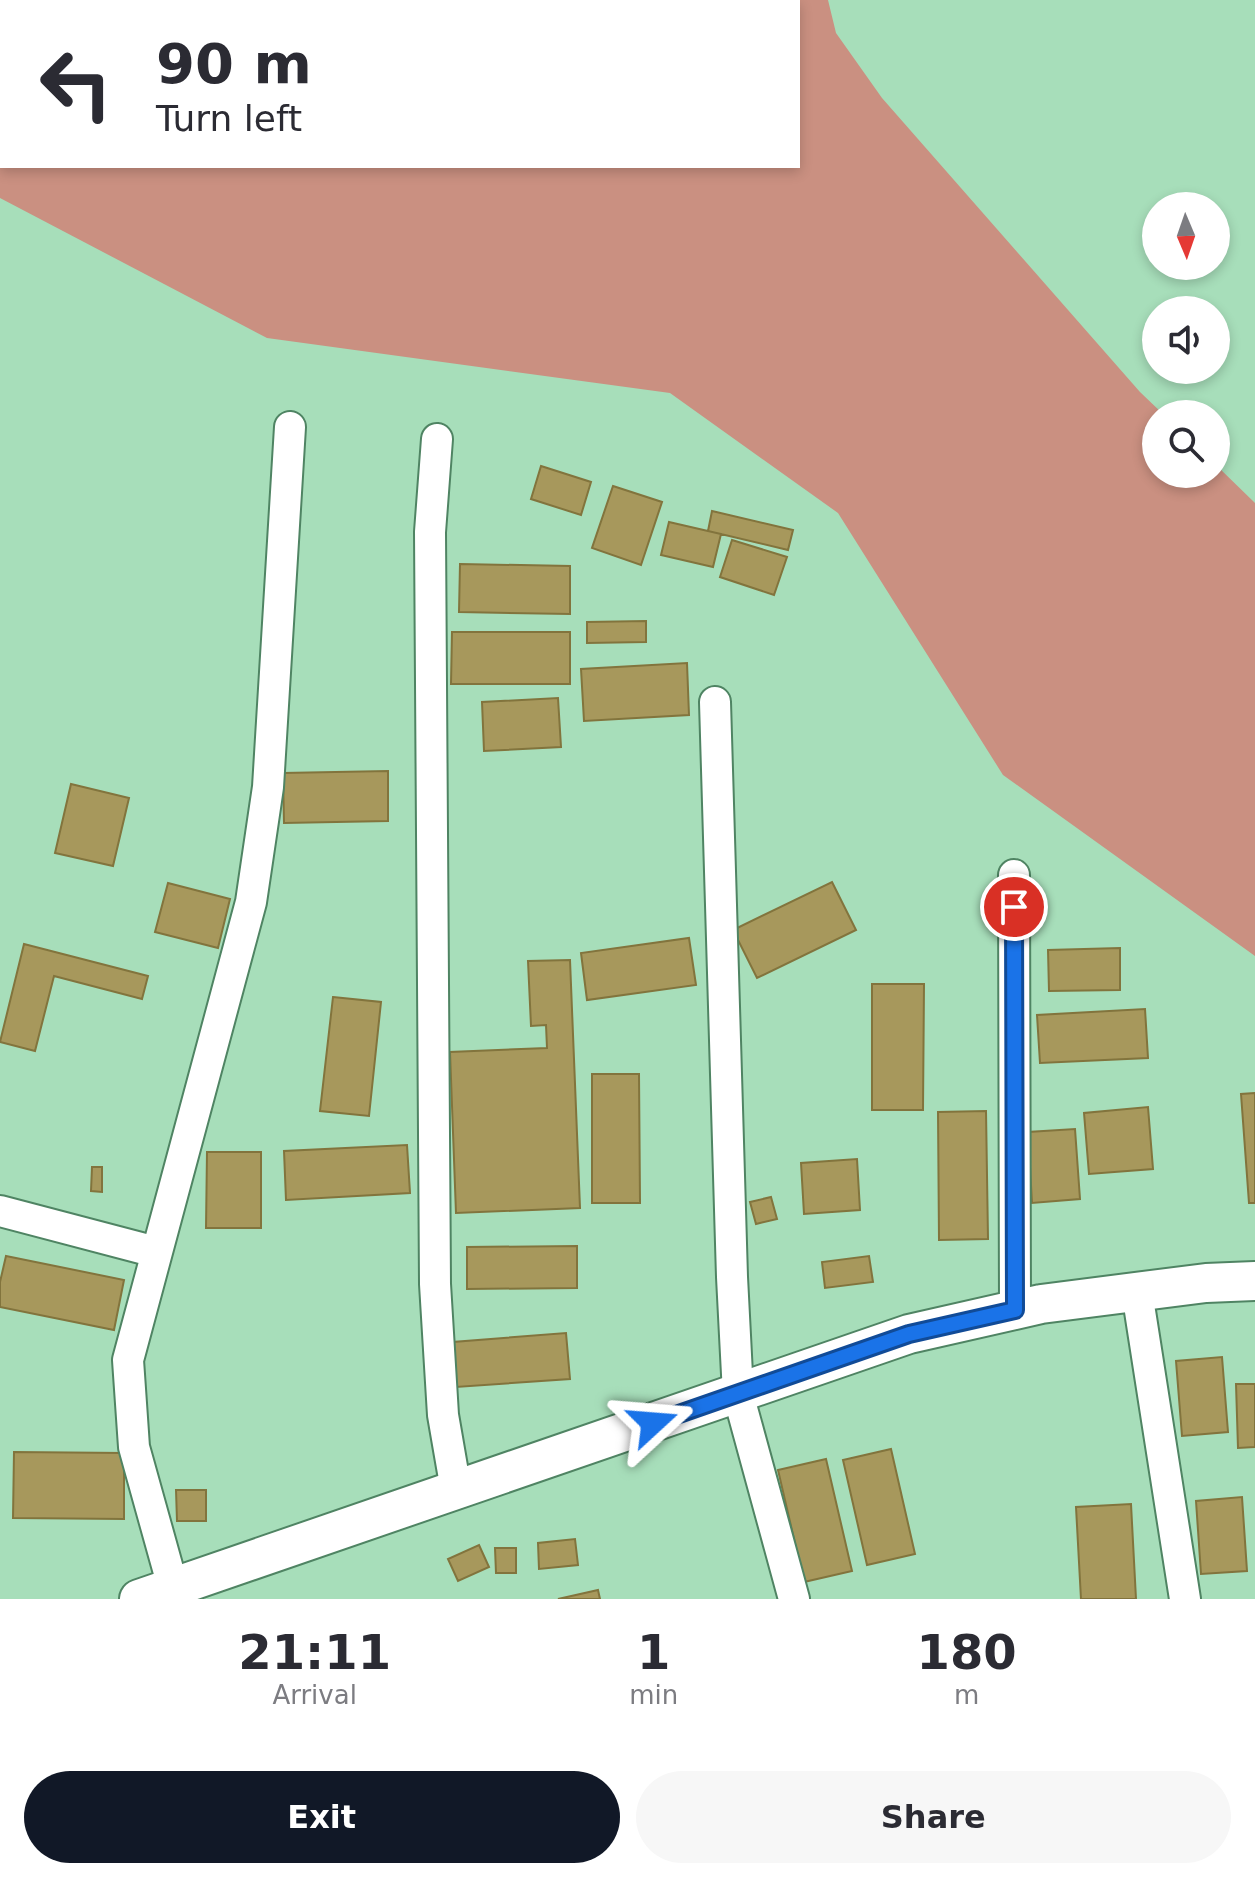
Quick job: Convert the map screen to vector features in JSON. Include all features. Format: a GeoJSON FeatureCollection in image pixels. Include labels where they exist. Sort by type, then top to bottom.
{"type":"FeatureCollection","features":[{"type":"Feature","properties":{"kind":"street"},"geometry":{"type":"LineString","coordinates":[[290,427],[268,787],[251,902],[128,1360],[134,1447],[156,1593],[909,1334],[1015,1310],[1137,1292],[1255,1281]]}},
{"type":"Feature","properties":{"kind":"street"},"geometry":{"type":"LineString","coordinates":[[437,439],[430,532],[435,1284],[443,1415],[456,1490]]}},
{"type":"Feature","properties":{"kind":"street"},"geometry":{"type":"LineString","coordinates":[[715,702],[731,1261],[738,1394],[794,1599]]}},
{"type":"Feature","properties":{"kind":"street"},"geometry":{"type":"LineString","coordinates":[[1014,875],[1015,1310]]}},
{"type":"Feature","properties":{"kind":"street"},"geometry":{"type":"LineString","coordinates":[[0,1211],[156,1252]]}},
{"type":"Feature","properties":{"kind":"street"},"geometry":{"type":"LineString","coordinates":[[1137,1292],[1185,1599]]}},
{"type":"Feature","properties":{"kind":"shaded area"},"geometry":{"type":"Polygon","coordinates":[[[800,0],[828,0],[836,33],[882,98],[1148,400],[1142,400],[1142,488],[1230,488],[1230,479],[1255,503],[1255,956],[1003,775],[838,513],[670,393],[267,338],[0,198],[0,168],[800,168],[800,0]]]}},
{"type":"Feature","properties":{"kind":"building"},"geometry":{"type":"Polygon","coordinates":[[[541,466],[591,482],[581,515],[531,499],[541,466]]]}},
{"type":"Feature","properties":{"kind":"building"},"geometry":{"type":"Polygon","coordinates":[[[613,486],[662,502],[641,565],[592,548],[613,486]]]}},
{"type":"Feature","properties":{"kind":"building"},"geometry":{"type":"Polygon","coordinates":[[[712,511],[793,530],[788,550],[708,531],[712,511]]]}},
{"type":"Feature","properties":{"kind":"building"},"geometry":{"type":"Polygon","coordinates":[[[669,522],[721,534],[713,567],[661,555],[669,522]]]}},
{"type":"Feature","properties":{"kind":"building"},"geometry":{"type":"Polygon","coordinates":[[[732,540],[787,557],[774,595],[720,577],[732,540]]]}},
{"type":"Feature","properties":{"kind":"building"},"geometry":{"type":"Polygon","coordinates":[[[460,564],[570,566],[570,614],[459,612],[460,564]]]}},
{"type":"Feature","properties":{"kind":"building"},"geometry":{"type":"Polygon","coordinates":[[[646,621],[646,642],[587,643],[587,622],[646,621]]]}},
{"type":"Feature","properties":{"kind":"building"},"geometry":{"type":"Polygon","coordinates":[[[452,632],[570,632],[570,684],[451,684],[452,632]]]}},
{"type":"Feature","properties":{"kind":"building"},"geometry":{"type":"Polygon","coordinates":[[[687,663],[689,715],[584,721],[581,669],[687,663]]]}},
{"type":"Feature","properties":{"kind":"building"},"geometry":{"type":"Polygon","coordinates":[[[558,698],[561,747],[484,751],[482,702],[558,698]]]}},
{"type":"Feature","properties":{"kind":"building"},"geometry":{"type":"Polygon","coordinates":[[[388,771],[388,821],[284,823],[283,773],[388,771]]]}},
{"type":"Feature","properties":{"kind":"building"},"geometry":{"type":"Polygon","coordinates":[[[71,784],[129,798],[113,866],[55,853],[71,784]]]}},
{"type":"Feature","properties":{"kind":"building"},"geometry":{"type":"Polygon","coordinates":[[[832,882],[856,930],[757,978],[733,930],[832,882]]]}},
{"type":"Feature","properties":{"kind":"building"},"geometry":{"type":"Polygon","coordinates":[[[168,883],[230,899],[218,948],[155,932],[168,883]]]}},
{"type":"Feature","properties":{"kind":"building"},"geometry":{"type":"Polygon","coordinates":[[[689,938],[696,985],[587,1000],[581,953],[689,938]]]}},
{"type":"Feature","properties":{"kind":"building"},"geometry":{"type":"Polygon","coordinates":[[[24,944],[148,976],[142,999],[54,976],[35,1051],[0,1042],[24,944]]]}},
{"type":"Feature","properties":{"kind":"building"},"geometry":{"type":"Polygon","coordinates":[[[1120,948],[1120,990],[1049,991],[1048,950],[1120,948]]]}},
{"type":"Feature","properties":{"kind":"building"},"geometry":{"type":"Polygon","coordinates":[[[570,960],[580,1208],[456,1213],[450,1052],[547,1048],[546,1025],[531,1026],[528,961],[570,960]]]}},
{"type":"Feature","properties":{"kind":"building"},"geometry":{"type":"Polygon","coordinates":[[[872,984],[924,984],[923,1110],[872,1110],[872,984]]]}},
{"type":"Feature","properties":{"kind":"building"},"geometry":{"type":"Polygon","coordinates":[[[333,997],[381,1002],[369,1116],[320,1111],[333,997]]]}},
{"type":"Feature","properties":{"kind":"building"},"geometry":{"type":"Polygon","coordinates":[[[1145,1009],[1148,1058],[1040,1063],[1037,1015],[1145,1009]]]}},
{"type":"Feature","properties":{"kind":"building"},"geometry":{"type":"Polygon","coordinates":[[[592,1074],[639,1074],[640,1203],[592,1203],[592,1074]]]}},
{"type":"Feature","properties":{"kind":"building"},"geometry":{"type":"Polygon","coordinates":[[[1255,1093],[1255,1203],[1249,1203],[1241,1094],[1255,1093]]]}},
{"type":"Feature","properties":{"kind":"building"},"geometry":{"type":"Polygon","coordinates":[[[1148,1107],[1153,1169],[1089,1174],[1084,1113],[1148,1107]]]}},
{"type":"Feature","properties":{"kind":"building"},"geometry":{"type":"Polygon","coordinates":[[[986,1111],[988,1239],[939,1240],[938,1112],[986,1111]]]}},
{"type":"Feature","properties":{"kind":"building"},"geometry":{"type":"Polygon","coordinates":[[[1075,1129],[1080,1199],[1032,1203],[1028,1132],[1075,1129]]]}},
{"type":"Feature","properties":{"kind":"building"},"geometry":{"type":"Polygon","coordinates":[[[407,1145],[410,1193],[286,1200],[284,1151],[407,1145]]]}},
{"type":"Feature","properties":{"kind":"building"},"geometry":{"type":"Polygon","coordinates":[[[207,1152],[261,1152],[261,1228],[206,1228],[207,1152]]]}},
{"type":"Feature","properties":{"kind":"building"},"geometry":{"type":"Polygon","coordinates":[[[857,1159],[860,1210],[804,1214],[801,1163],[857,1159]]]}},
{"type":"Feature","properties":{"kind":"building"},"geometry":{"type":"Polygon","coordinates":[[[92,1167],[102,1167],[102,1192],[91,1191],[92,1167]]]}},
{"type":"Feature","properties":{"kind":"building"},"geometry":{"type":"Polygon","coordinates":[[[771,1197],[777,1219],[756,1224],[750,1202],[771,1197]]]}},
{"type":"Feature","properties":{"kind":"building"},"geometry":{"type":"Polygon","coordinates":[[[577,1246],[577,1288],[467,1289],[467,1247],[577,1246]]]}},
{"type":"Feature","properties":{"kind":"building"},"geometry":{"type":"Polygon","coordinates":[[[6,1256],[124,1280],[114,1330],[0,1307],[0,1282],[6,1256]]]}},
{"type":"Feature","properties":{"kind":"building"},"geometry":{"type":"Polygon","coordinates":[[[869,1256],[873,1282],[825,1288],[822,1262],[869,1256]]]}},
{"type":"Feature","properties":{"kind":"building"},"geometry":{"type":"Polygon","coordinates":[[[566,1333],[570,1379],[456,1387],[453,1342],[566,1333]]]}},
{"type":"Feature","properties":{"kind":"building"},"geometry":{"type":"Polygon","coordinates":[[[1222,1357],[1228,1432],[1182,1436],[1176,1361],[1222,1357]]]}},
{"type":"Feature","properties":{"kind":"building"},"geometry":{"type":"Polygon","coordinates":[[[1236,1384],[1255,1384],[1255,1447],[1238,1448],[1236,1384]]]}},
{"type":"Feature","properties":{"kind":"building"},"geometry":{"type":"Polygon","coordinates":[[[891,1449],[915,1554],[867,1565],[843,1460],[891,1449]]]}},
{"type":"Feature","properties":{"kind":"building"},"geometry":{"type":"Polygon","coordinates":[[[14,1452],[124,1453],[124,1519],[13,1518],[14,1452]]]}},
{"type":"Feature","properties":{"kind":"building"},"geometry":{"type":"Polygon","coordinates":[[[826,1459],[852,1571],[804,1582],[778,1470],[826,1459]]]}},
{"type":"Feature","properties":{"kind":"building"},"geometry":{"type":"Polygon","coordinates":[[[176,1490],[206,1490],[206,1521],[177,1521],[176,1490]]]}},
{"type":"Feature","properties":{"kind":"building"},"geometry":{"type":"Polygon","coordinates":[[[1242,1497],[1247,1571],[1201,1574],[1196,1501],[1242,1497]]]}},
{"type":"Feature","properties":{"kind":"building"},"geometry":{"type":"Polygon","coordinates":[[[1131,1504],[1136,1599],[1081,1599],[1076,1507],[1131,1504]]]}},
{"type":"Feature","properties":{"kind":"building"},"geometry":{"type":"Polygon","coordinates":[[[575,1539],[578,1565],[539,1569],[538,1543],[575,1539]]]}},
{"type":"Feature","properties":{"kind":"building"},"geometry":{"type":"Polygon","coordinates":[[[479,1545],[489,1567],[458,1581],[448,1559],[479,1545]]]}},
{"type":"Feature","properties":{"kind":"building"},"geometry":{"type":"Polygon","coordinates":[[[495,1548],[516,1548],[516,1573],[496,1573],[495,1548]]]}},
{"type":"Feature","properties":{"kind":"building"},"geometry":{"type":"Polygon","coordinates":[[[598,1590],[600,1599],[558,1599],[598,1590]]]}},
{"type":"Feature","properties":{"kind":"route"},"geometry":{"type":"LineString","coordinates":[[653,1423],[909,1334],[1015,1310],[1014,907]]}}]}
